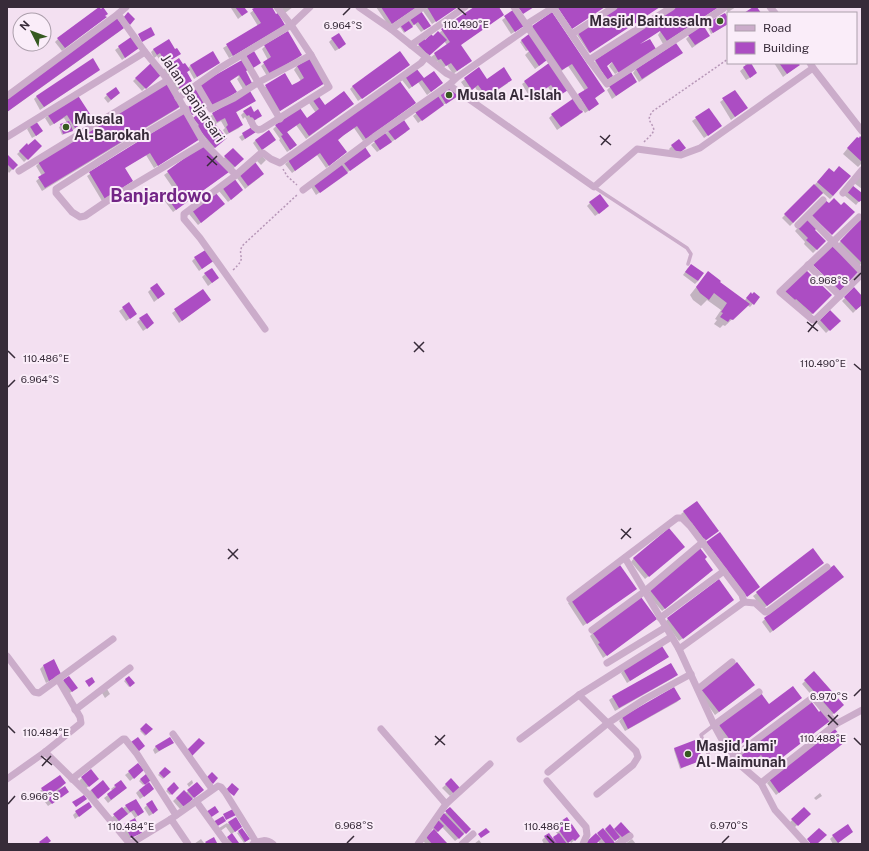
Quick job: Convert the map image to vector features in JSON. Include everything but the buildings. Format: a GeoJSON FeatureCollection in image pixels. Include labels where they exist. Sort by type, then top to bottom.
{"type":"FeatureCollection","features":[{"type":"Feature","properties":{"kind":"street"},"geometry":{"type":"LineString","coordinates":[[7,96],[126,7]]}},
{"type":"Feature","properties":{"kind":"street"},"geometry":{"type":"LineString","coordinates":[[251,121],[254,127],[258,130],[280,119],[329,87],[311,55],[291,25],[276,7]]}},
{"type":"Feature","properties":{"kind":"street"},"geometry":{"type":"LineString","coordinates":[[178,98],[242,55],[291,25],[310,7]]}},
{"type":"Feature","properties":{"kind":"street"},"geometry":{"type":"LineString","coordinates":[[391,29],[423,7]]}},
{"type":"Feature","properties":{"kind":"street"},"geometry":{"type":"LineString","coordinates":[[411,45],[465,7]]}},
{"type":"Feature","properties":{"kind":"street"},"geometry":{"type":"LineString","coordinates":[[514,7],[582,107]]}},
{"type":"Feature","properties":{"kind":"street"},"geometry":{"type":"LineString","coordinates":[[303,190],[553,7],[588,60],[607,84],[724,8]]}},
{"type":"Feature","properties":{"kind":"street"},"geometry":{"type":"LineString","coordinates":[[572,34],[614,7]]}},
{"type":"Feature","properties":{"kind":"street"},"geometry":{"type":"LineString","coordinates":[[588,60],[672,7]]}},
{"type":"Feature","properties":{"kind":"street"},"geometry":{"type":"LineString","coordinates":[[364,8],[411,45],[424,60],[446,73],[452,82],[594,187],[637,149],[681,155],[700,148],[812,66],[859,122],[862,131]]}},
{"type":"Feature","properties":{"kind":"street","name":"Jalan Banjarsari"},"geometry":{"type":"LineString","coordinates":[[118,14],[145,52],[168,80],[186,109],[204,143],[236,175]]}},
{"type":"Feature","properties":{"kind":"street"},"geometry":{"type":"LineString","coordinates":[[7,137],[145,52]]}},
{"type":"Feature","properties":{"kind":"street"},"geometry":{"type":"LineString","coordinates":[[242,55],[280,119]]}},
{"type":"Feature","properties":{"kind":"street"},"geometry":{"type":"LineString","coordinates":[[197,85],[211,109],[234,98],[259,82],[311,55]]}},
{"type":"Feature","properties":{"kind":"street"},"geometry":{"type":"LineString","coordinates":[[265,329],[200,238],[183,218],[188,211],[263,153],[280,163],[424,60]]}},
{"type":"Feature","properties":{"kind":"street"},"geometry":{"type":"LineString","coordinates":[[19,170],[168,80]]}},
{"type":"Feature","properties":{"kind":"street"},"geometry":{"type":"LineString","coordinates":[[186,109],[120,148],[56,189],[56,193],[72,212],[80,216],[86,216],[110,199],[204,143]]}},
{"type":"Feature","properties":{"kind":"street"},"geometry":{"type":"LineString","coordinates":[[842,193],[862,170]]}},
{"type":"Feature","properties":{"kind":"street"},"geometry":{"type":"LineString","coordinates":[[798,225],[823,200]]}},
{"type":"Feature","properties":{"kind":"street"},"geometry":{"type":"LineString","coordinates":[[808,216],[833,242],[862,273],[817,319],[813,320],[780,292],[808,265],[833,242],[859,217]]}},
{"type":"Feature","properties":{"kind":"street"},"geometry":{"type":"LineString","coordinates":[[808,265],[840,296]]}},
{"type":"Feature","properties":{"kind":"street"},"geometry":{"type":"LineString","coordinates":[[570,599],[677,518],[682,518],[703,542],[742,595],[744,602]]}},
{"type":"Feature","properties":{"kind":"street"},"geometry":{"type":"LineString","coordinates":[[592,630],[645,591],[703,542]]}},
{"type":"Feature","properties":{"kind":"street"},"geometry":{"type":"LineString","coordinates":[[625,558],[678,649],[714,725],[732,758],[761,783],[775,810],[806,844]]}},
{"type":"Feature","properties":{"kind":"street"},"geometry":{"type":"LineString","coordinates":[[678,649],[744,602],[755,603],[765,612],[768,612],[827,567]]}},
{"type":"Feature","properties":{"kind":"street"},"geometry":{"type":"LineString","coordinates":[[660,618],[724,571]]}},
{"type":"Feature","properties":{"kind":"street"},"geometry":{"type":"LineString","coordinates":[[607,663],[666,627]]}},
{"type":"Feature","properties":{"kind":"street"},"geometry":{"type":"LineString","coordinates":[[520,739],[579,695],[671,637]]}},
{"type":"Feature","properties":{"kind":"street"},"geometry":{"type":"LineString","coordinates":[[7,656],[36,693],[39,693],[113,639]]}},
{"type":"Feature","properties":{"kind":"street"},"geometry":{"type":"LineString","coordinates":[[698,689],[732,662]]}},
{"type":"Feature","properties":{"kind":"street"},"geometry":{"type":"LineString","coordinates":[[75,710],[130,668]]}},
{"type":"Feature","properties":{"kind":"street"},"geometry":{"type":"LineString","coordinates":[[548,772],[608,723],[645,699],[691,674]]}},
{"type":"Feature","properties":{"kind":"street"},"geometry":{"type":"LineString","coordinates":[[7,779],[46,752],[81,724],[81,720],[58,679]]}},
{"type":"Feature","properties":{"kind":"street"},"geometry":{"type":"LineString","coordinates":[[714,725],[759,692]]}},
{"type":"Feature","properties":{"kind":"street"},"geometry":{"type":"LineString","coordinates":[[579,695],[636,751],[638,757],[633,765],[598,794]]}},
{"type":"Feature","properties":{"kind":"street"},"geometry":{"type":"LineString","coordinates":[[732,758],[812,698],[814,698],[836,724]]}},
{"type":"Feature","properties":{"kind":"street"},"geometry":{"type":"LineString","coordinates":[[761,783],[836,724],[861,712]]}},
{"type":"Feature","properties":{"kind":"street"},"geometry":{"type":"LineString","coordinates":[[381,729],[446,804]]}},
{"type":"Feature","properties":{"kind":"street"},"geometry":{"type":"LineString","coordinates":[[173,734],[212,789]]}},
{"type":"Feature","properties":{"kind":"street"},"geometry":{"type":"LineString","coordinates":[[72,779],[123,739],[125,739],[137,754],[188,844]]}},
{"type":"Feature","properties":{"kind":"street"},"geometry":{"type":"LineString","coordinates":[[46,752],[90,796],[130,844],[196,802],[216,786],[221,787],[254,843],[267,840],[273,844]]}},
{"type":"Feature","properties":{"kind":"street"},"geometry":{"type":"LineString","coordinates":[[418,844],[446,804],[490,764]]}},
{"type":"Feature","properties":{"kind":"street"},"geometry":{"type":"LineString","coordinates":[[547,781],[586,827],[587,835],[583,844]]}},
{"type":"Feature","properties":{"kind":"street"},"geometry":{"type":"LineString","coordinates":[[196,802],[227,844]]}},
{"type":"Feature","properties":{"kind":"street"},"geometry":{"type":"LineString","coordinates":[[462,844],[473,834]]}},
{"type":"Feature","properties":{"kind":"street"},"geometry":{"type":"LineString","coordinates":[[618,844],[630,836]]}},
{"type":"Feature","properties":{"kind":"lane"},"geometry":{"type":"LineString","coordinates":[[594,187],[687,248],[691,254],[688,264]]}},
{"type":"Feature","properties":{"kind":"lane"},"geometry":{"type":"LineString","coordinates":[[709,756],[700,735],[714,725]]}},
{"type":"Feature","properties":{"kind":"path"},"geometry":{"type":"LineString","coordinates":[[637,149],[648,139],[654,130],[649,121],[650,116],[654,111],[727,60]]}},
{"type":"Feature","properties":{"kind":"path"},"geometry":{"type":"LineString","coordinates":[[227,275],[241,262],[242,259],[240,249],[242,246],[303,190],[287,176],[280,163]]}},
{"type":"Feature","properties":{"kind":"place","name":"Masjid Baitussalm"},"geometry":{"type":"Point","coordinates":[720,21]}},
{"type":"Feature","properties":{"kind":"place","name":"Musala Al-Islah"},"geometry":{"type":"Point","coordinates":[449,95]}},
{"type":"Feature","properties":{"kind":"place","name":"Musala Al-Barokah"},"geometry":{"type":"Point","coordinates":[66,127]}},
{"type":"Feature","properties":{"kind":"place","name":"Masjid Jami' Al-Maimunah"},"geometry":{"type":"Point","coordinates":[688,754]}},
{"type":"Feature","properties":{"kind":"district","name":"Banjardowo"},"geometry":{"type":"Point","coordinates":[161,195]}}]}
